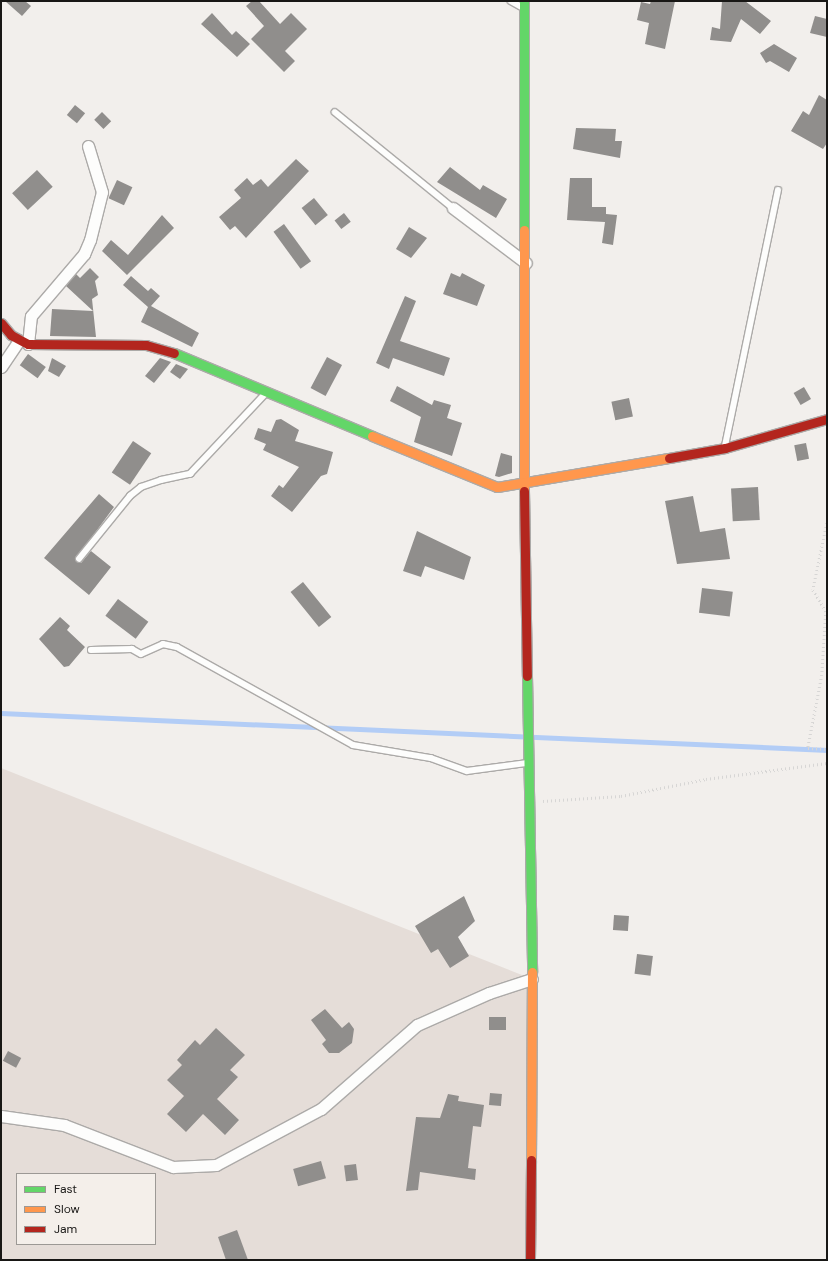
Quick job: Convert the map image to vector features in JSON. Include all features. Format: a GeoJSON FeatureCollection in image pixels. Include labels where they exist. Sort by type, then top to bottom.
{"type":"FeatureCollection","features":[{"type":"Feature","properties":{"kind":"street"},"geometry":{"type":"LineString","coordinates":[[524,5],[526,263],[524,485],[532,979],[530,1260]]}},
{"type":"Feature","properties":{"kind":"street"},"geometry":{"type":"LineString","coordinates":[[1,367],[23,342],[31,316],[84,254],[90,240],[102,192],[88,146]]}},
{"type":"Feature","properties":{"kind":"street"},"geometry":{"type":"LineString","coordinates":[[453,208],[526,263]]}},
{"type":"Feature","properties":{"kind":"street"},"geometry":{"type":"LineString","coordinates":[[1,323],[23,342],[152,346],[497,487],[524,485],[725,448],[827,419]]}},
{"type":"Feature","properties":{"kind":"street"},"geometry":{"type":"LineString","coordinates":[[1,1116],[64,1125],[174,1167],[216,1165],[321,1109],[417,1025],[489,993],[532,979]]}},
{"type":"Feature","properties":{"kind":"lane"},"geometry":{"type":"LineString","coordinates":[[512,1],[524,5]]}},
{"type":"Feature","properties":{"kind":"lane"},"geometry":{"type":"LineString","coordinates":[[335,112],[453,208]]}},
{"type":"Feature","properties":{"kind":"lane"},"geometry":{"type":"LineString","coordinates":[[725,448],[778,190]]}},
{"type":"Feature","properties":{"kind":"lane"},"geometry":{"type":"LineString","coordinates":[[79,560],[130,496],[154,482],[190,474],[265,393]]}},
{"type":"Feature","properties":{"kind":"lane"},"geometry":{"type":"LineString","coordinates":[[91,650],[132,649],[141,654],[163,644],[177,647],[353,745],[431,758],[467,771],[528,762]]}},
{"type":"Feature","properties":{"kind":"path"},"geometry":{"type":"LineString","coordinates":[[827,523],[813,590],[826,611],[822,675],[808,748],[827,749]]}},
{"type":"Feature","properties":{"kind":"path"},"geometry":{"type":"LineString","coordinates":[[528,802],[621,796],[706,779],[827,763]]}},
{"type":"Feature","properties":{"kind":"shaded area"},"geometry":{"type":"Polygon","coordinates":[[[1,768],[532,979],[533,1260],[1,1260],[1,768]]]}},
{"type":"Feature","properties":{"kind":"building"},"geometry":{"type":"Polygon","coordinates":[[[5,1],[25,1],[31,6],[22,16],[5,1]]]}},
{"type":"Feature","properties":{"kind":"building"},"geometry":{"type":"Polygon","coordinates":[[[252,1],[259,1],[280,24],[291,13],[307,29],[285,51],[295,61],[284,72],[251,39],[264,26],[246,6],[252,1]]]}},
{"type":"Feature","properties":{"kind":"building"},"geometry":{"type":"Polygon","coordinates":[[[651,1],[675,1],[665,49],[645,44],[649,23],[637,20],[641,2],[650,4],[651,1]]]}},
{"type":"Feature","properties":{"kind":"building"},"geometry":{"type":"Polygon","coordinates":[[[722,1],[745,1],[771,21],[760,34],[741,19],[731,42],[710,40],[712,27],[720,29],[722,1]]]}},
{"type":"Feature","properties":{"kind":"building"},"geometry":{"type":"Polygon","coordinates":[[[212,13],[232,35],[236,31],[250,44],[237,57],[201,24],[212,13]]]}},
{"type":"Feature","properties":{"kind":"building"},"geometry":{"type":"Polygon","coordinates":[[[815,16],[827,19],[827,37],[810,33],[815,16]]]}},
{"type":"Feature","properties":{"kind":"building"},"geometry":{"type":"Polygon","coordinates":[[[774,44],[797,58],[789,72],[770,61],[766,63],[760,53],[774,44]]]}},
{"type":"Feature","properties":{"kind":"building"},"geometry":{"type":"Polygon","coordinates":[[[819,95],[827,100],[827,143],[823,149],[791,131],[803,111],[809,115],[819,95]]]}},
{"type":"Feature","properties":{"kind":"building"},"geometry":{"type":"Polygon","coordinates":[[[75,105],[85,113],[77,123],[67,115],[75,105]]]}},
{"type":"Feature","properties":{"kind":"building"},"geometry":{"type":"Polygon","coordinates":[[[102,112],[111,121],[103,129],[94,120],[102,112]]]}},
{"type":"Feature","properties":{"kind":"building"},"geometry":{"type":"Polygon","coordinates":[[[576,128],[616,129],[615,141],[622,141],[620,158],[573,149],[576,128]]]}},
{"type":"Feature","properties":{"kind":"building"},"geometry":{"type":"Polygon","coordinates":[[[296,159],[309,171],[246,238],[235,226],[230,230],[219,217],[241,198],[234,190],[247,178],[253,185],[261,179],[268,187],[296,159]]]}},
{"type":"Feature","properties":{"kind":"building"},"geometry":{"type":"Polygon","coordinates":[[[450,167],[480,190],[483,185],[507,199],[496,218],[437,182],[450,167]]]}},
{"type":"Feature","properties":{"kind":"building"},"geometry":{"type":"Polygon","coordinates":[[[37,170],[53,187],[28,210],[12,193],[37,170]]]}},
{"type":"Feature","properties":{"kind":"building"},"geometry":{"type":"Polygon","coordinates":[[[570,178],[592,178],[592,207],[606,207],[606,214],[617,215],[613,245],[602,243],[605,222],[567,220],[570,178]]]}},
{"type":"Feature","properties":{"kind":"building"},"geometry":{"type":"Polygon","coordinates":[[[117,180],[132,187],[124,205],[109,198],[117,180]]]}},
{"type":"Feature","properties":{"kind":"building"},"geometry":{"type":"Polygon","coordinates":[[[314,198],[328,215],[315,225],[302,208],[314,198]]]}},
{"type":"Feature","properties":{"kind":"building"},"geometry":{"type":"Polygon","coordinates":[[[344,213],[351,222],[341,229],[335,220],[344,213]]]}},
{"type":"Feature","properties":{"kind":"building"},"geometry":{"type":"Polygon","coordinates":[[[162,215],[174,228],[127,275],[102,251],[111,240],[128,255],[162,215]]]}},
{"type":"Feature","properties":{"kind":"building"},"geometry":{"type":"Polygon","coordinates":[[[284,224],[311,261],[301,269],[273,232],[284,224]]]}},
{"type":"Feature","properties":{"kind":"building"},"geometry":{"type":"Polygon","coordinates":[[[409,227],[427,238],[411,258],[396,249],[409,227]]]}},
{"type":"Feature","properties":{"kind":"building"},"geometry":{"type":"Polygon","coordinates":[[[90,268],[99,277],[95,281],[98,295],[92,299],[96,337],[50,336],[52,309],[93,311],[66,286],[76,274],[80,278],[90,268]]]}},
{"type":"Feature","properties":{"kind":"building"},"geometry":{"type":"Polygon","coordinates":[[[451,273],[460,277],[462,273],[485,285],[477,306],[443,294],[451,273]]]}},
{"type":"Feature","properties":{"kind":"building"},"geometry":{"type":"Polygon","coordinates":[[[131,276],[148,291],[151,288],[160,296],[151,306],[199,333],[192,347],[141,322],[148,307],[123,285],[131,276]]]}},
{"type":"Feature","properties":{"kind":"building"},"geometry":{"type":"Polygon","coordinates":[[[405,296],[416,301],[400,341],[450,358],[444,376],[393,358],[389,369],[376,363],[405,296]]]}},
{"type":"Feature","properties":{"kind":"building"},"geometry":{"type":"Polygon","coordinates":[[[28,354],[46,367],[38,378],[20,365],[28,354]]]}},
{"type":"Feature","properties":{"kind":"building"},"geometry":{"type":"Polygon","coordinates":[[[327,357],[342,365],[326,396],[311,388],[327,357]]]}},
{"type":"Feature","properties":{"kind":"building"},"geometry":{"type":"Polygon","coordinates":[[[52,358],[66,366],[59,377],[48,371],[52,358]]]}},
{"type":"Feature","properties":{"kind":"building"},"geometry":{"type":"Polygon","coordinates":[[[160,358],[171,362],[154,383],[145,376],[160,358]]]}},
{"type":"Feature","properties":{"kind":"building"},"geometry":{"type":"Polygon","coordinates":[[[176,364],[188,369],[180,379],[170,372],[176,364]]]}},
{"type":"Feature","properties":{"kind":"building"},"geometry":{"type":"Polygon","coordinates":[[[397,386],[432,405],[434,400],[451,405],[447,418],[462,423],[452,456],[414,442],[421,417],[390,401],[397,386]]]}},
{"type":"Feature","properties":{"kind":"building"},"geometry":{"type":"Polygon","coordinates":[[[804,387],[811,399],[801,405],[794,393],[804,387]]]}},
{"type":"Feature","properties":{"kind":"building"},"geometry":{"type":"Polygon","coordinates":[[[629,398],[633,417],[615,420],[611,402],[629,398]]]}},
{"type":"Feature","properties":{"kind":"building"},"geometry":{"type":"Polygon","coordinates":[[[281,419],[299,430],[295,441],[333,452],[327,474],[321,476],[292,512],[271,496],[279,485],[283,488],[299,467],[263,450],[266,444],[254,439],[258,428],[271,432],[276,420],[281,419]]]}},
{"type":"Feature","properties":{"kind":"building"},"geometry":{"type":"Polygon","coordinates":[[[133,441],[151,453],[130,485],[112,473],[133,441]]]}},
{"type":"Feature","properties":{"kind":"building"},"geometry":{"type":"Polygon","coordinates":[[[806,443],[809,459],[797,461],[794,445],[806,443]]]}},
{"type":"Feature","properties":{"kind":"building"},"geometry":{"type":"Polygon","coordinates":[[[501,453],[512,456],[512,473],[499,477],[495,476],[501,453]]]}},
{"type":"Feature","properties":{"kind":"building"},"geometry":{"type":"Polygon","coordinates":[[[758,487],[760,520],[733,521],[731,488],[758,487]]]}},
{"type":"Feature","properties":{"kind":"building"},"geometry":{"type":"Polygon","coordinates":[[[99,494],[114,507],[75,560],[81,563],[91,551],[111,567],[89,595],[44,558],[99,494]]]}},
{"type":"Feature","properties":{"kind":"building"},"geometry":{"type":"Polygon","coordinates":[[[693,496],[700,532],[725,528],[730,559],[677,564],[665,501],[693,496]]]}},
{"type":"Feature","properties":{"kind":"building"},"geometry":{"type":"Polygon","coordinates":[[[417,531],[471,557],[464,580],[425,566],[421,577],[403,571],[417,531]]]}},
{"type":"Feature","properties":{"kind":"building"},"geometry":{"type":"Polygon","coordinates":[[[303,582],[331,617],[319,627],[291,592],[303,582]]]}},
{"type":"Feature","properties":{"kind":"building"},"geometry":{"type":"Polygon","coordinates":[[[702,588],[733,592],[730,617],[699,613],[702,588]]]}},
{"type":"Feature","properties":{"kind":"building"},"geometry":{"type":"Polygon","coordinates":[[[118,599],[148,622],[136,639],[105,616],[118,599]]]}},
{"type":"Feature","properties":{"kind":"building"},"geometry":{"type":"Polygon","coordinates":[[[60,617],[70,626],[67,630],[85,647],[69,666],[64,667],[39,639],[60,617]]]}},
{"type":"Feature","properties":{"kind":"building"},"geometry":{"type":"Polygon","coordinates":[[[464,896],[475,921],[458,937],[469,956],[450,968],[438,949],[431,953],[415,926],[464,896]]]}},
{"type":"Feature","properties":{"kind":"building"},"geometry":{"type":"Polygon","coordinates":[[[614,915],[629,916],[628,931],[613,930],[614,915]]]}},
{"type":"Feature","properties":{"kind":"building"},"geometry":{"type":"Polygon","coordinates":[[[637,954],[653,956],[650,976],[635,974],[637,954]]]}},
{"type":"Feature","properties":{"kind":"building"},"geometry":{"type":"Polygon","coordinates":[[[325,1009],[342,1028],[349,1022],[354,1029],[352,1043],[339,1053],[329,1053],[322,1044],[326,1040],[311,1020],[325,1009]]]}},
{"type":"Feature","properties":{"kind":"building"},"geometry":{"type":"Polygon","coordinates":[[[489,1017],[506,1017],[506,1030],[489,1030],[489,1017]]]}},
{"type":"Feature","properties":{"kind":"building"},"geometry":{"type":"Polygon","coordinates":[[[216,1028],[245,1055],[230,1070],[238,1077],[217,1099],[239,1120],[225,1135],[203,1114],[186,1132],[167,1114],[184,1096],[167,1080],[182,1065],[177,1060],[195,1040],[200,1045],[216,1028]]]}},
{"type":"Feature","properties":{"kind":"building"},"geometry":{"type":"Polygon","coordinates":[[[8,1051],[21,1058],[16,1068],[3,1061],[8,1051]]]}},
{"type":"Feature","properties":{"kind":"building"},"geometry":{"type":"Polygon","coordinates":[[[490,1093],[502,1094],[501,1106],[489,1105],[490,1093]]]}},
{"type":"Feature","properties":{"kind":"building"},"geometry":{"type":"Polygon","coordinates":[[[448,1094],[459,1096],[458,1101],[484,1105],[481,1127],[473,1126],[468,1168],[476,1169],[475,1180],[420,1172],[418,1190],[406,1191],[416,1117],[440,1118],[448,1094]]]}},
{"type":"Feature","properties":{"kind":"building"},"geometry":{"type":"Polygon","coordinates":[[[321,1161],[326,1178],[298,1186],[293,1169],[321,1161]]]}},
{"type":"Feature","properties":{"kind":"building"},"geometry":{"type":"Polygon","coordinates":[[[356,1164],[358,1180],[346,1181],[344,1165],[356,1164]]]}},
{"type":"Feature","properties":{"kind":"building"},"geometry":{"type":"Polygon","coordinates":[[[237,1230],[248,1260],[226,1260],[218,1237],[237,1230]]]}},
{"type":"Feature","properties":{"kind":"waterway"},"geometry":{"type":"LineString","coordinates":[[1,713],[827,750]]}},
{"type":"Feature","properties":{"kind":"traffic: fast"},"geometry":{"type":"LineString","coordinates":[[524,1],[524,230]]}},
{"type":"Feature","properties":{"kind":"traffic: fast"},"geometry":{"type":"LineString","coordinates":[[174,353],[372,436]]}},
{"type":"Feature","properties":{"kind":"traffic: fast"},"geometry":{"type":"LineString","coordinates":[[527,676],[532,972]]}},
{"type":"Feature","properties":{"kind":"traffic: slow"},"geometry":{"type":"LineString","coordinates":[[524,230],[524,491]]}},
{"type":"Feature","properties":{"kind":"traffic: slow"},"geometry":{"type":"LineString","coordinates":[[372,436],[497,487],[669,458]]}},
{"type":"Feature","properties":{"kind":"traffic: slow"},"geometry":{"type":"LineString","coordinates":[[531,1160],[532,972]]}},
{"type":"Feature","properties":{"kind":"traffic: jam"},"geometry":{"type":"LineString","coordinates":[[1,323],[11,335],[28,344],[146,345],[174,353]]}},
{"type":"Feature","properties":{"kind":"traffic: jam"},"geometry":{"type":"LineString","coordinates":[[669,458],[725,448],[827,419]]}},
{"type":"Feature","properties":{"kind":"traffic: jam"},"geometry":{"type":"LineString","coordinates":[[524,491],[527,676]]}},
{"type":"Feature","properties":{"kind":"traffic: jam"},"geometry":{"type":"LineString","coordinates":[[530,1260],[531,1160]]}}]}
